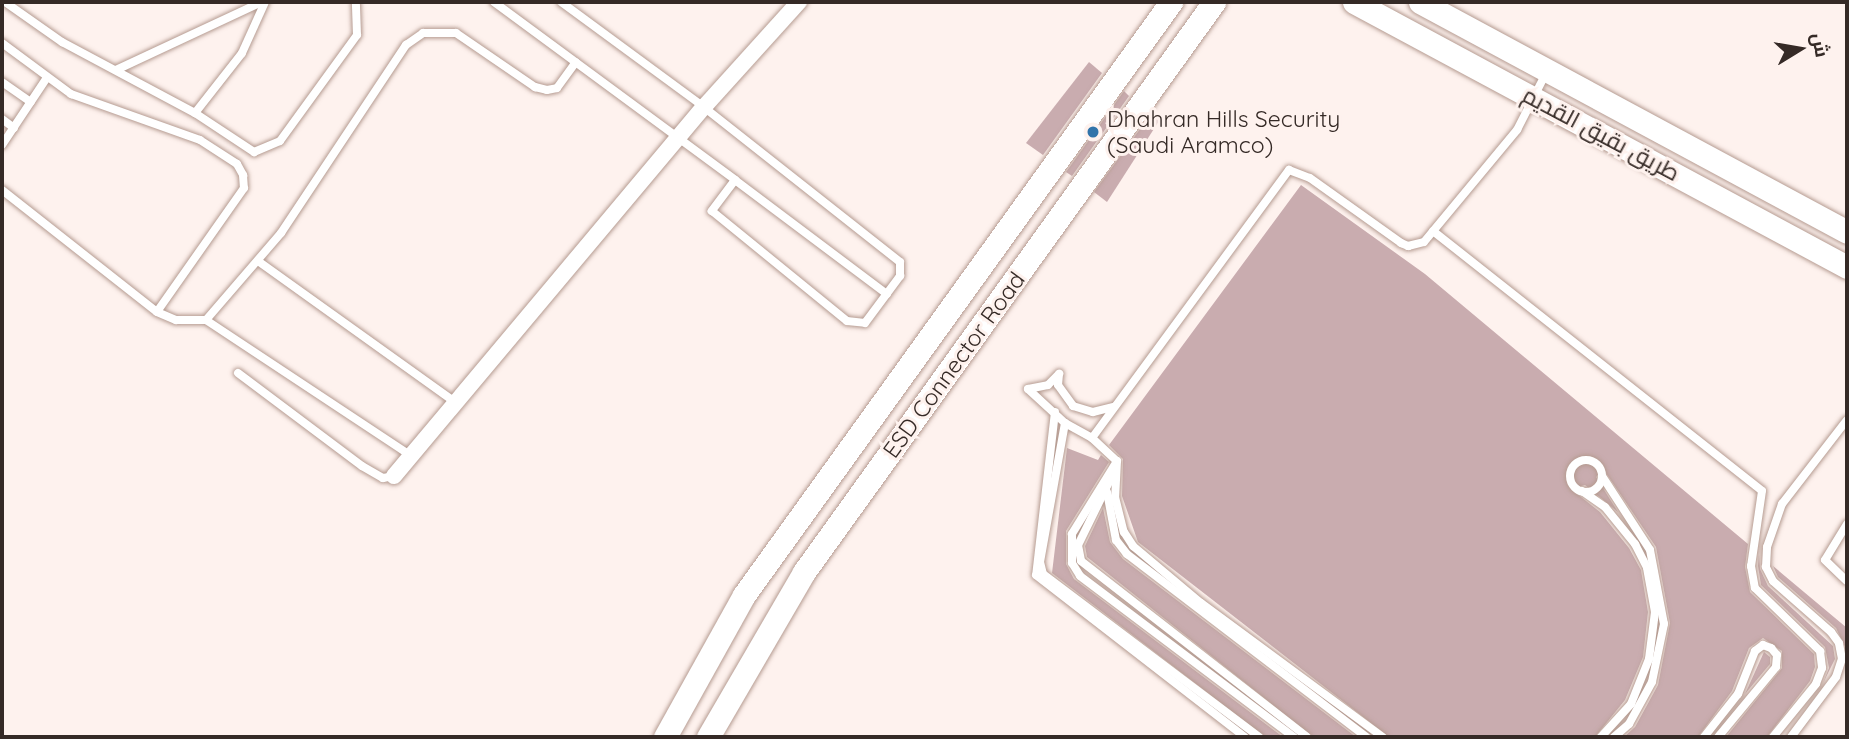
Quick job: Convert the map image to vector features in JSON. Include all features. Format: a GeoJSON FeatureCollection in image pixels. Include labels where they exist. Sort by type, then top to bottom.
{"type":"FeatureCollection","features":[{"type":"Feature","properties":{"kind":"main road","name":"ESD Connector Road"},"geometry":{"type":"LineString","coordinates":[[708,737],[804,572],[1214,2]]}},
{"type":"Feature","properties":{"kind":"main road"},"geometry":{"type":"LineString","coordinates":[[1172,60],[1233,2]]}},
{"type":"Feature","properties":{"kind":"main road","name":"طريق بقيق القديم"},"geometry":{"type":"LineString","coordinates":[[1354,2],[1847,267]]}},
{"type":"Feature","properties":{"kind":"main road","name":"طريق بقيق القديم"},"geometry":{"type":"LineString","coordinates":[[1420,2],[1847,232]]}},
{"type":"Feature","properties":{"kind":"main road","name":"ESD Connector Road"},"geometry":{"type":"LineString","coordinates":[[665,737],[744,595],[1167,5]]}},
{"type":"Feature","properties":{"kind":"main road"},"geometry":{"type":"LineString","coordinates":[[947,313],[975,334]]}},
{"type":"Feature","properties":{"kind":"street"},"geometry":{"type":"LineString","coordinates":[[394,476],[704,107],[799,2]]}},
{"type":"Feature","properties":{"kind":"lane"},"geometry":{"type":"LineString","coordinates":[[5,2],[62,42],[195,113],[254,152],[273,148],[357,35],[356,2]]}},
{"type":"Feature","properties":{"kind":"lane"},"geometry":{"type":"LineString","coordinates":[[116,70],[263,2]]}},
{"type":"Feature","properties":{"kind":"lane"},"geometry":{"type":"LineString","coordinates":[[195,113],[237,61],[263,2]]}},
{"type":"Feature","properties":{"kind":"lane"},"geometry":{"type":"LineString","coordinates":[[494,2],[887,294]]}},
{"type":"Feature","properties":{"kind":"lane"},"geometry":{"type":"LineString","coordinates":[[561,2],[704,107],[900,262],[900,276],[865,323],[848,321],[712,211],[735,180]]}},
{"type":"Feature","properties":{"kind":"lane"},"geometry":{"type":"LineString","coordinates":[[206,320],[258,261],[406,45],[423,33],[456,33],[535,87],[547,90],[557,88],[576,62]]}},
{"type":"Feature","properties":{"kind":"lane"},"geometry":{"type":"LineString","coordinates":[[2,43],[46,79],[93,102],[200,140],[237,164],[243,174],[244,188],[157,312]]}},
{"type":"Feature","properties":{"kind":"lane"},"geometry":{"type":"LineString","coordinates":[[1091,438],[1289,170],[1304,174],[1408,246],[1424,242],[1517,130],[1547,70]]}},
{"type":"Feature","properties":{"kind":"lane"},"geometry":{"type":"LineString","coordinates":[[2,145],[46,79]]}},
{"type":"Feature","properties":{"kind":"lane"},"geometry":{"type":"LineString","coordinates":[[2,82],[31,102]]}},
{"type":"Feature","properties":{"kind":"lane"},"geometry":{"type":"LineString","coordinates":[[2,119],[14,128]]}},
{"type":"Feature","properties":{"kind":"lane"},"geometry":{"type":"LineString","coordinates":[[2,190],[157,312],[176,320],[206,320],[410,455]]}},
{"type":"Feature","properties":{"kind":"lane"},"geometry":{"type":"LineString","coordinates":[[1433,231],[1762,491],[1751,566],[1755,588],[1820,652],[1822,668],[1816,684],[1773,737]]}},
{"type":"Feature","properties":{"kind":"lane"},"geometry":{"type":"LineString","coordinates":[[258,261],[455,402]]}},
{"type":"Feature","properties":{"kind":"lane"},"geometry":{"type":"LineString","coordinates":[[238,373],[362,466],[383,478],[394,476]]}},
{"type":"Feature","properties":{"kind":"lane"},"geometry":{"type":"LineString","coordinates":[[1115,406],[1081,411],[1061,391],[1059,374],[1048,385],[1028,389],[1065,423],[1091,438],[1117,461]]}},
{"type":"Feature","properties":{"kind":"lane"},"geometry":{"type":"LineString","coordinates":[[1055,412],[1036,575],[1245,737]]}},
{"type":"Feature","properties":{"kind":"lane"},"geometry":{"type":"LineString","coordinates":[[1791,737],[1836,677],[1842,659],[1839,643],[1831,632],[1773,581],[1766,567],[1767,547],[1782,504],[1847,420]]}},
{"type":"Feature","properties":{"kind":"lane"},"geometry":{"type":"LineString","coordinates":[[1065,423],[1040,562],[1044,574],[1259,737]]}},
{"type":"Feature","properties":{"kind":"lane"},"geometry":{"type":"LineString","coordinates":[[1117,461],[1107,492],[1078,545],[1089,572],[1307,737]]}},
{"type":"Feature","properties":{"kind":"lane"},"geometry":{"type":"LineString","coordinates":[[1117,461],[1072,534],[1072,563],[1080,576],[1294,737]]}},
{"type":"Feature","properties":{"kind":"lane"},"geometry":{"type":"LineString","coordinates":[[1117,461],[1115,497],[1124,532],[1133,546],[1201,603],[1383,737]]}},
{"type":"Feature","properties":{"kind":"lane"},"geometry":{"type":"LineString","coordinates":[[1601,737],[1631,705],[1649,659],[1655,612],[1647,568],[1635,544],[1605,507],[1571,482],[1575,463],[1596,463],[1650,550],[1664,624],[1652,682],[1629,723],[1614,737]]}},
{"type":"Feature","properties":{"kind":"lane"},"geometry":{"type":"LineString","coordinates":[[1582,491],[1601,484],[1602,476]]}},
{"type":"Feature","properties":{"kind":"lane"},"geometry":{"type":"LineString","coordinates":[[1107,492],[1116,540],[1127,554],[1366,737]]}},
{"type":"Feature","properties":{"kind":"lane"},"geometry":{"type":"LineString","coordinates":[[1847,524],[1825,560],[1847,581]]}},
{"type":"Feature","properties":{"kind":"lane"},"geometry":{"type":"LineString","coordinates":[[1704,737],[1738,694],[1755,651],[1763,645],[1771,648],[1777,655],[1776,667],[1718,737]]}},
{"type":"Feature","properties":{"kind":"building"},"geometry":{"type":"Polygon","coordinates":[[[1089,62],[1102,73],[1043,155],[1026,143],[1089,62]]]}},
{"type":"Feature","properties":{"kind":"building"},"geometry":{"type":"Polygon","coordinates":[[[1124,91],[1129,96],[1072,176],[1066,172],[1124,91]]]}},
{"type":"Feature","properties":{"kind":"building"},"geometry":{"type":"Polygon","coordinates":[[[1151,114],[1159,121],[1107,202],[1094,192],[1151,114]]]}},
{"type":"Feature","properties":{"kind":"building"},"geometry":{"type":"Polygon","coordinates":[[[1301,185],[1425,274],[1748,544],[1745,567],[1750,592],[1814,654],[1815,667],[1810,681],[1767,737],[1726,737],[1782,668],[1782,651],[1763,638],[1749,648],[1732,691],[1698,737],[1624,737],[1635,727],[1658,685],[1670,623],[1656,547],[1604,470],[1596,477],[1618,512],[1585,485],[1577,487],[1576,493],[1600,512],[1629,548],[1641,570],[1648,612],[1643,657],[1625,700],[1595,737],[1389,737],[1138,542],[1122,496],[1123,459],[1109,445],[1301,185]]]}},
{"type":"Feature","properties":{"kind":"building"},"geometry":{"type":"Polygon","coordinates":[[[1067,448],[1098,460],[1101,455],[1109,462],[1066,531],[1066,564],[1074,579],[1283,737],[1265,737],[1052,573],[1067,448]]]}},
{"type":"Feature","properties":{"kind":"building"},"geometry":{"type":"Polygon","coordinates":[[[1103,508],[1110,542],[1123,559],[1356,737],[1313,737],[1087,557],[1085,546],[1103,508]]]}},
{"type":"Feature","properties":{"kind":"building"},"geometry":{"type":"Polygon","coordinates":[[[1759,554],[1760,569],[1768,586],[1833,646],[1835,659],[1823,683],[1829,668],[1825,647],[1761,585],[1759,554]]]}},
{"type":"Feature","properties":{"kind":"building"},"geometry":{"type":"Polygon","coordinates":[[[1773,566],[1847,628],[1847,651],[1836,628],[1778,577],[1773,566]]]}},
{"type":"Feature","properties":{"kind":"building"},"geometry":{"type":"Polygon","coordinates":[[[1764,652],[1770,657],[1770,664],[1745,694],[1764,652]]]}},
{"type":"Feature","properties":{"kind":"place","name":"Dhahran Hills Security (Saudi Aramco)"},"geometry":{"type":"Point","coordinates":[1093,132]}}]}
